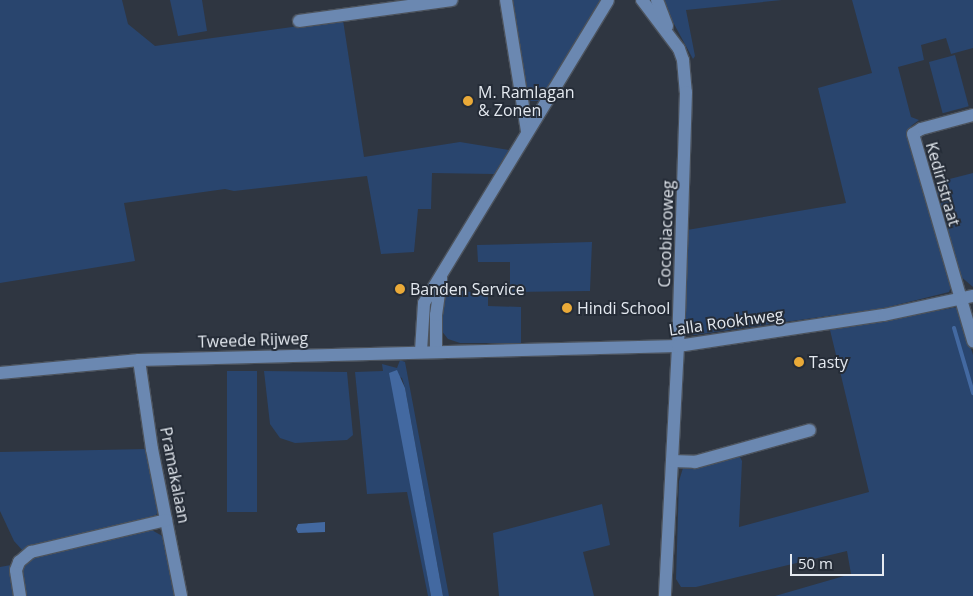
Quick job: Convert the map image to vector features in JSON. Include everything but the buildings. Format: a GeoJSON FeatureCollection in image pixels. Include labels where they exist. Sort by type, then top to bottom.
{"type":"FeatureCollection","features":[{"type":"Feature","properties":{"kind":"street"},"geometry":{"type":"LineString","coordinates":[[300,20],[452,0]]}},
{"type":"Feature","properties":{"kind":"street"},"geometry":{"type":"LineString","coordinates":[[506,0],[527,131]]}},
{"type":"Feature","properties":{"kind":"street"},"geometry":{"type":"LineString","coordinates":[[421,351],[424,303],[443,268],[608,0]]}},
{"type":"Feature","properties":{"kind":"street","name":"Cocobiacoweg"},"geometry":{"type":"LineString","coordinates":[[642,0],[674,41]]}},
{"type":"Feature","properties":{"kind":"street","name":"Cocobiacoweg"},"geometry":{"type":"LineString","coordinates":[[657,0],[683,60],[686,92],[678,346],[664,596]]}},
{"type":"Feature","properties":{"kind":"street","name":"Kediristraat"},"geometry":{"type":"LineString","coordinates":[[973,115],[921,129],[913,134],[973,341]]}},
{"type":"Feature","properties":{"kind":"street"},"geometry":{"type":"LineString","coordinates":[[436,350],[436,315],[443,268]]}},
{"type":"Feature","properties":{"kind":"street","name":"Lalla Rookhweg"},"geometry":{"type":"LineString","coordinates":[[421,351],[678,346],[884,315],[973,296]]}},
{"type":"Feature","properties":{"kind":"street","name":"Tweede Rijweg"},"geometry":{"type":"LineString","coordinates":[[0,372],[139,360],[421,351]]}},
{"type":"Feature","properties":{"kind":"street","name":"Pramakalaan"},"geometry":{"type":"LineString","coordinates":[[139,360],[181,596]]}},
{"type":"Feature","properties":{"kind":"street"},"geometry":{"type":"LineString","coordinates":[[672,461],[695,462],[810,430]]}},
{"type":"Feature","properties":{"kind":"street"},"geometry":{"type":"LineString","coordinates":[[20,596],[16,570],[18,562],[31,552],[166,520]]}},
{"type":"Feature","properties":{"kind":"shaded area"},"geometry":{"type":"Polygon","coordinates":[[[0,0],[122,0],[128,24],[155,46],[343,20],[364,157],[460,142],[509,150],[494,174],[432,173],[431,209],[418,209],[414,252],[381,254],[367,176],[234,191],[225,189],[124,203],[135,261],[0,283],[0,0]]]}},
{"type":"Feature","properties":{"kind":"shaded area"},"geometry":{"type":"Polygon","coordinates":[[[170,0],[202,0],[207,31],[178,36],[170,0]]]}},
{"type":"Feature","properties":{"kind":"shaded area"},"geometry":{"type":"Polygon","coordinates":[[[511,0],[603,0],[539,101],[531,101],[525,95],[511,0]]]}},
{"type":"Feature","properties":{"kind":"shaded area"},"geometry":{"type":"Polygon","coordinates":[[[661,0],[782,0],[686,10],[695,56],[693,59],[661,0]]]}},
{"type":"Feature","properties":{"kind":"shaded area"},"geometry":{"type":"Polygon","coordinates":[[[852,0],[973,0],[973,48],[951,54],[946,38],[921,45],[924,60],[898,67],[911,117],[919,120],[911,126],[908,142],[951,287],[949,292],[884,308],[694,335],[689,332],[684,321],[687,230],[846,203],[818,88],[872,73],[852,0]]]}},
{"type":"Feature","properties":{"kind":"shaded area"},"geometry":{"type":"Polygon","coordinates":[[[955,55],[969,106],[943,113],[929,62],[955,55]]]}},
{"type":"Feature","properties":{"kind":"shaded area"},"geometry":{"type":"Polygon","coordinates":[[[973,173],[973,287],[959,275],[930,184],[973,173]]]}},
{"type":"Feature","properties":{"kind":"shaded area"},"geometry":{"type":"Polygon","coordinates":[[[592,242],[590,291],[510,292],[510,262],[478,262],[477,245],[592,242]]]}},
{"type":"Feature","properties":{"kind":"shaded area"},"geometry":{"type":"Polygon","coordinates":[[[446,289],[488,294],[488,306],[521,307],[521,343],[460,343],[448,339],[441,330],[446,289]]]}},
{"type":"Feature","properties":{"kind":"shaded area"},"geometry":{"type":"Polygon","coordinates":[[[958,307],[973,355],[973,596],[775,596],[851,574],[847,551],[696,587],[681,587],[676,579],[679,481],[683,468],[739,455],[742,461],[739,527],[869,492],[830,330],[958,307]]]}},
{"type":"Feature","properties":{"kind":"shaded area"},"geometry":{"type":"Polygon","coordinates":[[[400,360],[405,362],[449,596],[443,596],[405,388],[402,378],[390,373],[431,596],[428,596],[407,492],[367,494],[355,372],[383,371],[382,364],[397,368],[400,360]]]}},
{"type":"Feature","properties":{"kind":"shaded area"},"geometry":{"type":"Polygon","coordinates":[[[397,370],[405,388],[443,596],[431,596],[389,373],[397,370]]]}},
{"type":"Feature","properties":{"kind":"shaded area"},"geometry":{"type":"Polygon","coordinates":[[[227,371],[257,371],[257,512],[227,512],[227,371]]]}},
{"type":"Feature","properties":{"kind":"shaded area"},"geometry":{"type":"Polygon","coordinates":[[[264,371],[347,372],[353,435],[347,440],[295,443],[280,438],[270,424],[264,371]]]}},
{"type":"Feature","properties":{"kind":"shaded area"},"geometry":{"type":"Polygon","coordinates":[[[147,449],[159,510],[156,515],[23,551],[14,541],[0,511],[0,452],[147,449]]]}},
{"type":"Feature","properties":{"kind":"shaded area"},"geometry":{"type":"Polygon","coordinates":[[[602,504],[610,545],[583,552],[594,596],[499,596],[493,533],[602,504]]]}},
{"type":"Feature","properties":{"kind":"shaded area"},"geometry":{"type":"Polygon","coordinates":[[[325,522],[325,532],[298,533],[296,529],[298,524],[325,522]]]}},
{"type":"Feature","properties":{"kind":"shaded area"},"geometry":{"type":"Polygon","coordinates":[[[150,529],[164,537],[177,596],[24,596],[20,572],[29,559],[150,529]]]}},
{"type":"Feature","properties":{"kind":"shaded area"},"geometry":{"type":"Polygon","coordinates":[[[11,565],[15,596],[0,596],[0,567],[11,565]]]}},
{"type":"Feature","properties":{"kind":"waterway"},"geometry":{"type":"LineString","coordinates":[[954,328],[973,393]]}},
{"type":"Feature","properties":{"kind":"place","name":"M. Ramlagan & Zonen"},"geometry":{"type":"Point","coordinates":[468,101]}},
{"type":"Feature","properties":{"kind":"place","name":"Banden Service"},"geometry":{"type":"Point","coordinates":[400,289]}},
{"type":"Feature","properties":{"kind":"place","name":"Hindi School"},"geometry":{"type":"Point","coordinates":[567,308]}},
{"type":"Feature","properties":{"kind":"place","name":"Tasty"},"geometry":{"type":"Point","coordinates":[799,362]}}]}
